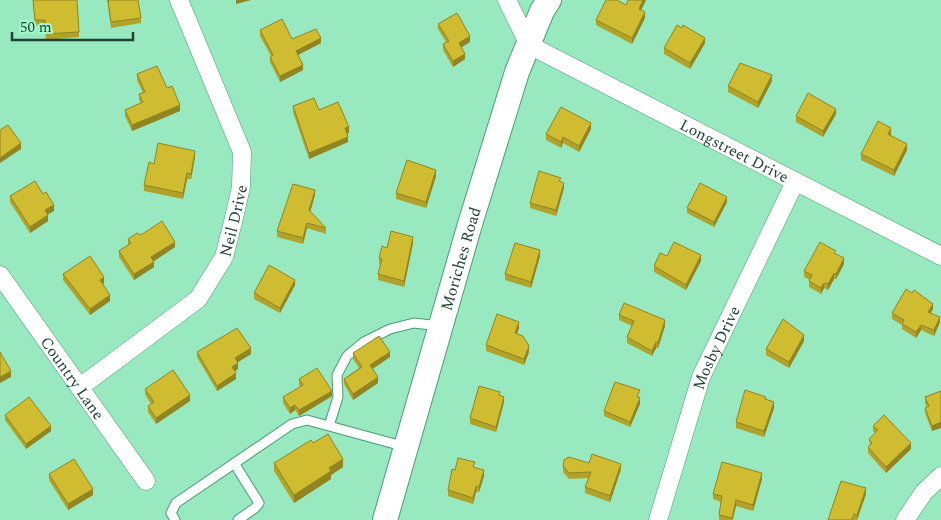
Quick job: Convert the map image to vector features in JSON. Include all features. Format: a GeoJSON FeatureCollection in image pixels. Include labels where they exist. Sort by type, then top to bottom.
{"type":"FeatureCollection","features":[{"type":"Feature","properties":{"kind":"street","name":"Neil Drive"},"geometry":{"type":"LineString","coordinates":[[80,387],[198,299],[224,258],[242,187],[242,152],[180,0]]}},
{"type":"Feature","properties":{"kind":"street"},"geometry":{"type":"LineString","coordinates":[[508,0],[529,45]]}},
{"type":"Feature","properties":{"kind":"street","name":"Moriches Road"},"geometry":{"type":"LineString","coordinates":[[385,520],[440,326],[517,72],[542,11],[549,0]]}},
{"type":"Feature","properties":{"kind":"street","name":"Longstreet Drive"},"geometry":{"type":"LineString","coordinates":[[529,45],[941,256]]}},
{"type":"Feature","properties":{"kind":"street","name":"Mosby Drive"},"geometry":{"type":"LineString","coordinates":[[658,520],[702,376],[795,182]]}},
{"type":"Feature","properties":{"kind":"street","name":"Country Lane"},"geometry":{"type":"LineString","coordinates":[[0,275],[146,481]]}},
{"type":"Feature","properties":{"kind":"street"},"geometry":{"type":"LineString","coordinates":[[905,520],[924,492],[941,476]]}},
{"type":"Feature","properties":{"kind":"lane"},"geometry":{"type":"LineString","coordinates":[[329,426],[338,398],[337,375],[347,356],[364,342],[390,329],[414,323],[440,326]]}},
{"type":"Feature","properties":{"kind":"lane"},"geometry":{"type":"LineString","coordinates":[[175,520],[171,513],[176,503],[292,424],[307,420],[406,447]]}},
{"type":"Feature","properties":{"kind":"lane"},"geometry":{"type":"LineString","coordinates":[[234,463],[259,503],[238,520]]}},
{"type":"Feature","properties":{"kind":"building"},"geometry":{"type":"Polygon","coordinates":[[[33,0],[77,0],[79,32],[46,34],[45,20],[35,20],[33,0]]]}},
{"type":"Feature","properties":{"kind":"building"},"geometry":{"type":"Polygon","coordinates":[[[108,0],[138,0],[141,18],[111,22],[108,0]]]}},
{"type":"Feature","properties":{"kind":"building"},"geometry":{"type":"Polygon","coordinates":[[[606,0],[617,0],[626,5],[628,0],[643,0],[639,9],[645,12],[632,38],[596,20],[606,0]]]}},
{"type":"Feature","properties":{"kind":"building"},"geometry":{"type":"Polygon","coordinates":[[[457,13],[470,36],[459,43],[465,54],[453,61],[443,44],[449,41],[438,24],[457,13]]]}},
{"type":"Feature","properties":{"kind":"building"},"geometry":{"type":"Polygon","coordinates":[[[282,19],[292,39],[316,29],[321,38],[296,51],[303,65],[280,76],[270,57],[273,55],[260,30],[282,19]]]}},
{"type":"Feature","properties":{"kind":"building"},"geometry":{"type":"Polygon","coordinates":[[[677,25],[682,28],[683,25],[705,38],[690,63],[664,48],[677,25]]]}},
{"type":"Feature","properties":{"kind":"building"},"geometry":{"type":"Polygon","coordinates":[[[740,63],[772,75],[758,102],[728,86],[740,63]]]}},
{"type":"Feature","properties":{"kind":"building"},"geometry":{"type":"Polygon","coordinates":[[[157,66],[167,88],[172,86],[180,105],[132,125],[125,110],[143,102],[139,94],[145,92],[137,74],[157,66]]]}},
{"type":"Feature","properties":{"kind":"building"},"geometry":{"type":"Polygon","coordinates":[[[808,93],[836,109],[823,131],[796,116],[808,93]]]}},
{"type":"Feature","properties":{"kind":"building"},"geometry":{"type":"Polygon","coordinates":[[[314,98],[319,110],[338,102],[349,127],[345,128],[348,137],[309,153],[293,106],[314,98]]]}},
{"type":"Feature","properties":{"kind":"building"},"geometry":{"type":"Polygon","coordinates":[[[561,107],[591,123],[579,146],[563,137],[561,142],[546,134],[561,107]]]}},
{"type":"Feature","properties":{"kind":"building"},"geometry":{"type":"Polygon","coordinates":[[[878,121],[891,128],[888,134],[907,144],[894,170],[861,154],[878,121]]]}},
{"type":"Feature","properties":{"kind":"building"},"geometry":{"type":"Polygon","coordinates":[[[8,125],[21,143],[0,158],[0,130],[8,125]]]}},
{"type":"Feature","properties":{"kind":"building"},"geometry":{"type":"Polygon","coordinates":[[[158,143],[195,151],[191,174],[187,173],[183,193],[144,185],[149,162],[154,164],[158,143]]]}},
{"type":"Feature","properties":{"kind":"building"},"geometry":{"type":"Polygon","coordinates":[[[407,160],[436,170],[426,202],[396,193],[407,160]]]}},
{"type":"Feature","properties":{"kind":"building"},"geometry":{"type":"Polygon","coordinates":[[[539,171],[561,178],[559,181],[564,183],[556,210],[530,203],[539,171]]]}},
{"type":"Feature","properties":{"kind":"building"},"geometry":{"type":"Polygon","coordinates":[[[35,181],[43,194],[46,192],[54,205],[45,210],[48,215],[30,227],[10,196],[35,181]]]}},
{"type":"Feature","properties":{"kind":"building"},"geometry":{"type":"Polygon","coordinates":[[[700,183],[727,197],[714,222],[687,208],[700,183]]]}},
{"type":"Feature","properties":{"kind":"building"},"geometry":{"type":"Polygon","coordinates":[[[293,184],[315,190],[309,210],[326,228],[307,223],[303,238],[277,231],[293,184]]]}},
{"type":"Feature","properties":{"kind":"building"},"geometry":{"type":"Polygon","coordinates":[[[162,221],[175,242],[151,257],[154,262],[134,274],[119,251],[131,243],[128,239],[137,233],[141,235],[162,221]]]}},
{"type":"Feature","properties":{"kind":"building"},"geometry":{"type":"Polygon","coordinates":[[[391,231],[413,237],[404,281],[378,274],[382,259],[379,258],[382,246],[387,248],[391,231]]]}},
{"type":"Feature","properties":{"kind":"building"},"geometry":{"type":"Polygon","coordinates":[[[674,242],[701,255],[686,285],[654,266],[660,253],[667,256],[674,242]]]}},
{"type":"Feature","properties":{"kind":"building"},"geometry":{"type":"Polygon","coordinates":[[[820,242],[844,258],[836,274],[834,273],[828,284],[824,283],[821,288],[809,281],[812,275],[804,271],[820,242]]]}},
{"type":"Feature","properties":{"kind":"building"},"geometry":{"type":"Polygon","coordinates":[[[515,243],[540,250],[531,282],[505,274],[515,243]]]}},
{"type":"Feature","properties":{"kind":"building"},"geometry":{"type":"Polygon","coordinates":[[[90,256],[104,277],[100,280],[110,295],[90,309],[63,274],[90,256]]]}},
{"type":"Feature","properties":{"kind":"building"},"geometry":{"type":"Polygon","coordinates":[[[269,265],[295,280],[280,308],[254,293],[269,265]]]}},
{"type":"Feature","properties":{"kind":"building"},"geometry":{"type":"Polygon","coordinates":[[[906,289],[912,293],[914,290],[933,304],[928,312],[940,317],[934,330],[921,325],[916,332],[902,324],[904,320],[892,313],[906,289]]]}},
{"type":"Feature","properties":{"kind":"building"},"geometry":{"type":"Polygon","coordinates":[[[624,303],[665,320],[658,343],[656,342],[652,351],[627,337],[634,321],[619,315],[624,303]]]}},
{"type":"Feature","properties":{"kind":"building"},"geometry":{"type":"Polygon","coordinates":[[[497,314],[519,322],[515,333],[523,336],[529,346],[524,359],[486,345],[497,314]]]}},
{"type":"Feature","properties":{"kind":"building"},"geometry":{"type":"Polygon","coordinates":[[[783,319],[804,335],[789,362],[766,349],[783,319]]]}},
{"type":"Feature","properties":{"kind":"building"},"geometry":{"type":"Polygon","coordinates":[[[237,328],[251,348],[235,358],[238,363],[232,367],[236,373],[217,386],[197,352],[237,328]]]}},
{"type":"Feature","properties":{"kind":"building"},"geometry":{"type":"Polygon","coordinates":[[[379,336],[390,352],[370,365],[378,377],[353,394],[344,379],[362,367],[353,353],[379,336]]]}},
{"type":"Feature","properties":{"kind":"building"},"geometry":{"type":"Polygon","coordinates":[[[0,352],[11,371],[0,377],[0,352]]]}},
{"type":"Feature","properties":{"kind":"building"},"geometry":{"type":"Polygon","coordinates":[[[317,368],[332,391],[299,410],[295,405],[290,408],[283,397],[303,385],[299,379],[317,368]]]}},
{"type":"Feature","properties":{"kind":"building"},"geometry":{"type":"Polygon","coordinates":[[[173,370],[190,395],[156,418],[148,406],[154,402],[145,389],[173,370]]]}},
{"type":"Feature","properties":{"kind":"building"},"geometry":{"type":"Polygon","coordinates":[[[615,382],[640,390],[637,397],[640,398],[630,422],[604,411],[615,382]]]}},
{"type":"Feature","properties":{"kind":"building"},"geometry":{"type":"Polygon","coordinates":[[[479,386],[500,392],[499,395],[504,397],[496,427],[470,418],[479,386]]]}},
{"type":"Feature","properties":{"kind":"building"},"geometry":{"type":"Polygon","coordinates":[[[745,390],[766,397],[765,399],[774,402],[764,431],[736,422],[745,390]]]}},
{"type":"Feature","properties":{"kind":"building"},"geometry":{"type":"Polygon","coordinates":[[[941,391],[941,422],[932,426],[925,408],[929,406],[925,397],[941,391]]]}},
{"type":"Feature","properties":{"kind":"building"},"geometry":{"type":"Polygon","coordinates":[[[29,397],[51,426],[26,444],[5,415],[29,397]]]}},
{"type":"Feature","properties":{"kind":"building"},"geometry":{"type":"Polygon","coordinates":[[[884,415],[911,443],[886,467],[868,447],[872,443],[869,439],[878,430],[873,426],[884,415]]]}},
{"type":"Feature","properties":{"kind":"building"},"geometry":{"type":"Polygon","coordinates":[[[328,434],[343,459],[329,468],[331,471],[294,495],[274,463],[311,440],[313,443],[328,434]]]}},
{"type":"Feature","properties":{"kind":"building"},"geometry":{"type":"Polygon","coordinates":[[[592,454],[621,464],[610,496],[585,487],[591,472],[569,473],[563,466],[564,460],[569,457],[589,463],[592,454]]]}},
{"type":"Feature","properties":{"kind":"building"},"geometry":{"type":"Polygon","coordinates":[[[458,458],[475,462],[473,467],[484,470],[479,487],[476,486],[473,498],[448,490],[452,469],[455,470],[458,458]]]}},
{"type":"Feature","properties":{"kind":"building"},"geometry":{"type":"Polygon","coordinates":[[[74,459],[93,489],[68,504],[49,474],[74,459]]]}},
{"type":"Feature","properties":{"kind":"building"},"geometry":{"type":"Polygon","coordinates":[[[722,462],[762,473],[753,505],[736,500],[732,518],[719,515],[722,496],[713,494],[722,462]]]}},
{"type":"Feature","properties":{"kind":"building"},"geometry":{"type":"Polygon","coordinates":[[[841,481],[866,488],[857,515],[854,514],[852,520],[828,520],[841,481]]]}}]}
